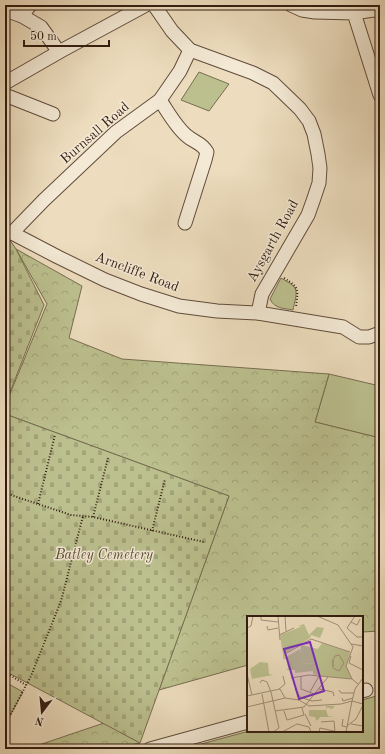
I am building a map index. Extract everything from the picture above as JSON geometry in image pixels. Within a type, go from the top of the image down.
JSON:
[{"type":"street","points":[[5,83],[146,5]]},
{"type":"street","name":"Aysgarth Road","points":[[154,5],[172,31],[190,50],[253,73],[273,82],[300,109],[309,121],[314,134],[320,168],[313,201],[308,215],[262,294],[258,313]]},
{"type":"street","points":[[291,5],[302,10],[315,12],[354,13],[373,10],[380,11]]},
{"type":"street","points":[[5,10],[26,10],[41,27],[59,52]]},
{"type":"street","points":[[354,13],[380,95]]},
{"type":"street","name":"Burnsall Road","points":[[8,232],[116,132],[160,100],[180,71],[190,50]]},
{"type":"street","points":[[5,94],[53,114]]},
{"type":"street","points":[[160,100],[176,124],[187,136],[204,146],[207,152],[206,160],[185,223]]},
{"type":"street","name":"Arncliffe Road","points":[[8,232],[98,276],[141,294],[179,306],[217,311],[258,313],[343,327],[359,337],[369,337],[380,333]]},
{"type":"street","points":[[150,749],[247,722]]},
{"type":"path","points":[[275,273],[294,284],[296,287],[298,292],[294,320]]},
{"type":"path","points":[[38,504],[55,436]]},
{"type":"path","points":[[93,517],[108,458]]},
{"type":"path","points":[[152,531],[165,479]]},
{"type":"path","points":[[5,493],[71,515],[93,517],[204,542]]},
{"type":"path","points":[[5,725],[31,676],[61,601],[83,516]]},
{"type":"path","points":[[5,672],[26,685]]},
{"type":"green space","points":[[199,72],[229,84],[209,111],[181,100]]},
{"type":"green space","points":[[5,233],[16,249],[44,305],[5,405]]},
{"type":"green space","points":[[16,249],[82,286],[69,338],[122,359],[329,374],[315,422],[380,438],[380,631],[363,632],[363,616],[247,616],[247,665],[159,690],[229,496],[5,414],[5,406],[47,304]]},
{"type":"green space","points":[[281,278],[292,285],[296,290],[293,310],[274,305],[270,299]]},
{"type":"green space","points":[[329,374],[380,386],[380,438],[315,422]]},
{"type":"green space","name":"Batley Cemetery","points":[[5,414],[229,496],[140,743],[5,671]]},
{"type":"green space","points":[[5,682],[23,692],[5,725]]},
{"type":"green space","points":[[380,695],[380,749],[183,749],[247,732],[363,732],[363,700]]},
{"type":"green space","points":[[104,723],[140,743],[114,749],[27,749]]}]
